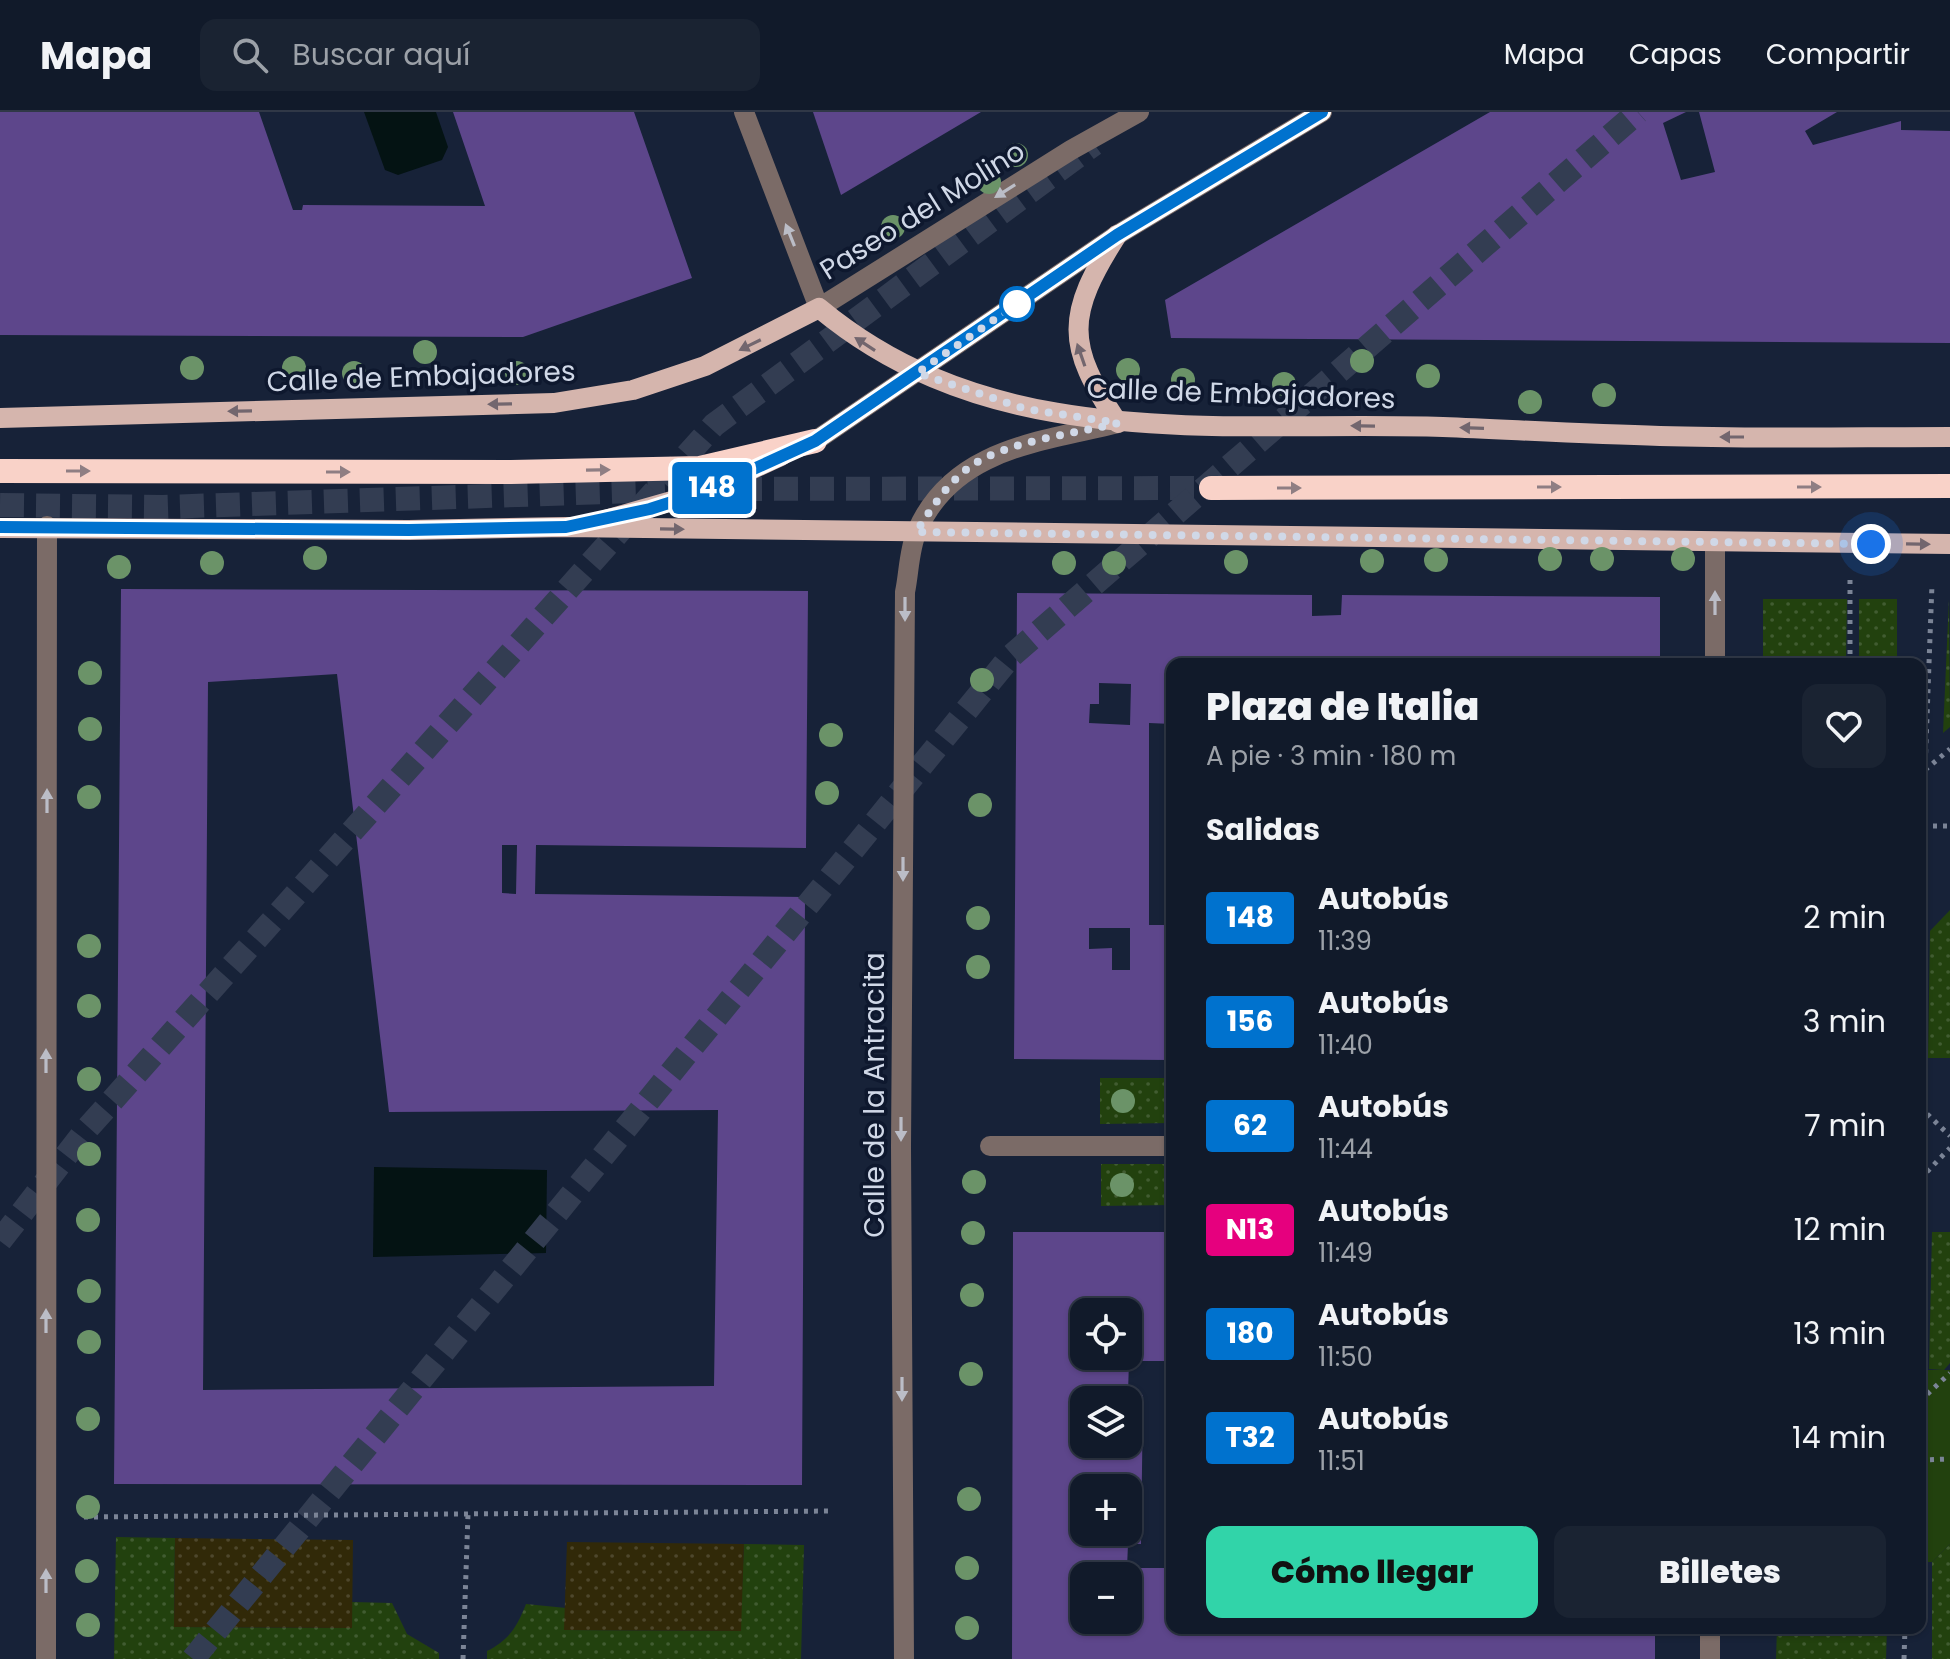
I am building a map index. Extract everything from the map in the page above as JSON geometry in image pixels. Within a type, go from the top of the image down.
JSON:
[{"type":"highway","points":[[0,471],[511,472],[700,468],[815,441]]},
{"type":"highway","points":[[1211,488],[1950,486]]},
{"type":"main road","points":[[1117,235],[1092,274],[1079,312],[1077,343],[1092,385],[1118,423]]},
{"type":"main road","name":"Calle de Embajadores","points":[[0,418],[554,403],[633,390],[705,366],[819,308],[853,336],[917,373],[1026,409],[1118,423],[1441,427],[1663,436],[1950,437]]},
{"type":"main road","points":[[566,527],[624,517],[703,492],[815,441]]},
{"type":"main road","points":[[0,528],[409,530],[566,527],[1950,544]]},
{"type":"street","points":[[744,112],[819,308]]},
{"type":"street","name":"Paseo del Molino","points":[[819,308],[1058,158],[1139,112]]},
{"type":"street","points":[[815,441],[1117,235],[1322,112]]},
{"type":"street","points":[[916,532],[944,492],[970,467],[995,453],[1118,423]]},
{"type":"street","points":[[46,1659],[47,526]]},
{"type":"street","name":"Calle de la Antracita","points":[[904,1659],[901,1147],[905,608],[916,532]]},
{"type":"street","points":[[1715,542],[1715,658]]},
{"type":"street","points":[[990,1146],[1166,1146]]},
{"type":"street","points":[[1710,1634],[1710,1659]]},
{"type":"path","points":[[1850,579],[1850,658]]},
{"type":"path","points":[[1926,743],[1932,579]]},
{"type":"path","points":[[1926,769],[1950,749]]},
{"type":"path","points":[[1926,826],[1950,826]]},
{"type":"path","points":[[1926,1113],[1950,1136]]},
{"type":"path","points":[[1926,1173],[1950,1148]]},
{"type":"path","points":[[1926,1396],[1949,1375]]},
{"type":"path","points":[[1926,1460],[1950,1459]]},
{"type":"path","points":[[84,1517],[831,1511]]},
{"type":"path","points":[[463,1659],[468,1514]]},
{"type":"path","points":[[1904,1659],[1905,1634]]},
{"type":"green space","points":[[1763,599],[1847,599],[1846,658],[1763,658]]},
{"type":"green space","points":[[1859,599],[1897,599],[1897,658],[1859,658]]},
{"type":"green space","points":[[1949,599],[1950,727],[1943,733]]},
{"type":"green space","points":[[1950,910],[1950,1058],[1928,1058],[1930,931]]},
{"type":"green space","points":[[1100,1078],[1166,1078],[1166,1123],[1100,1124]]},
{"type":"green space","points":[[1101,1164],[1166,1164],[1166,1205],[1101,1206]]},
{"type":"green space","points":[[1932,1232],[1950,1232],[1950,1363],[1944,1370],[1929,1369]]},
{"type":"green space","points":[[1926,1370],[1950,1370],[1950,1544],[1932,1562],[1926,1562]]},
{"type":"green space","points":[[116,1537],[175,1538],[174,1627],[352,1628],[352,1602],[392,1603],[407,1634],[439,1653],[439,1659],[114,1659]]},
{"type":"green space","points":[[744,1544],[804,1545],[801,1659],[487,1659],[487,1651],[511,1632],[526,1604],[566,1608],[565,1630],[740,1631]]},
{"type":"green space","points":[[1950,1544],[1950,1659],[1932,1659],[1932,1562]]},
{"type":"green space","points":[[1777,1634],[1887,1634],[1886,1659],[1776,1659]]},
{"type":"sand","points":[[175,1538],[353,1540],[352,1628],[174,1627]]},
{"type":"sand","points":[[567,1542],[744,1544],[741,1631],[564,1630]]},
{"type":"shaded area","points":[[364,112],[436,112],[448,147],[442,160],[398,175],[385,170]]},
{"type":"shaded area","points":[[374,1167],[547,1170],[546,1253],[373,1257]]},
{"type":"building","points":[[0,112],[259,112],[293,210],[302,210],[303,205],[485,206],[453,112],[634,112],[692,278],[523,337],[0,335]]},
{"type":"building","points":[[813,112],[981,112],[841,195]]},
{"type":"building","points":[[1490,112],[1686,112],[1663,123],[1681,180],[1715,172],[1699,112],[1837,112],[1805,131],[1813,145],[1901,121],[1901,130],[1950,131],[1950,343],[1171,338],[1165,300]]},
{"type":"building","points":[[121,589],[808,591],[806,848],[536,845],[535,894],[805,897],[802,1485],[114,1484]],"holes":[[[337,674],[389,1112],[718,1110],[714,1386],[203,1390],[208,682]],[[502,845],[517,845],[516,894],[502,893]]]},
{"type":"building","points":[[1017,593],[1312,595],[1312,616],[1341,615],[1342,595],[1660,597],[1660,658],[1166,658],[1166,724],[1149,723],[1149,925],[1166,925],[1166,1060],[1014,1059]],"holes":[[[1099,683],[1131,684],[1130,725],[1089,723],[1090,704],[1099,704]],[[1089,928],[1130,928],[1130,970],[1112,970],[1112,948],[1089,949]]]},
{"type":"building","points":[[1013,1232],[1166,1232],[1166,1361],[1142,1361],[1142,1298],[1070,1298],[1070,1370],[1129,1370],[1128,1386],[1070,1386],[1070,1458],[1142,1458],[1143,1395],[1142,1474],[1070,1474],[1070,1546],[1128,1546],[1127,1562],[1070,1562],[1070,1634],[1142,1634],[1142,1568],[1166,1568],[1166,1634],[1655,1634],[1655,1659],[1012,1659]]},
{"type":"tunnel","points":[[193,1659],[1010,657],[1638,112]]},
{"type":"tunnel","points":[[0,1241],[86,1130],[714,425],[1094,144]]},
{"type":"tunnel","points":[[702,489],[1209,488]]},
{"type":"tunnel","points":[[0,505],[163,507],[665,490]]},
{"type":"bus line","name":"148","points":[[0,527],[409,530],[566,527],[650,509],[703,492],[815,441],[859,414],[1117,235],[1322,112]]},
{"type":"route","points":[[1017,304],[917,373],[978,396],[1026,409],[1118,423],[995,453],[970,467],[944,492],[916,532],[1871,544]]}]
